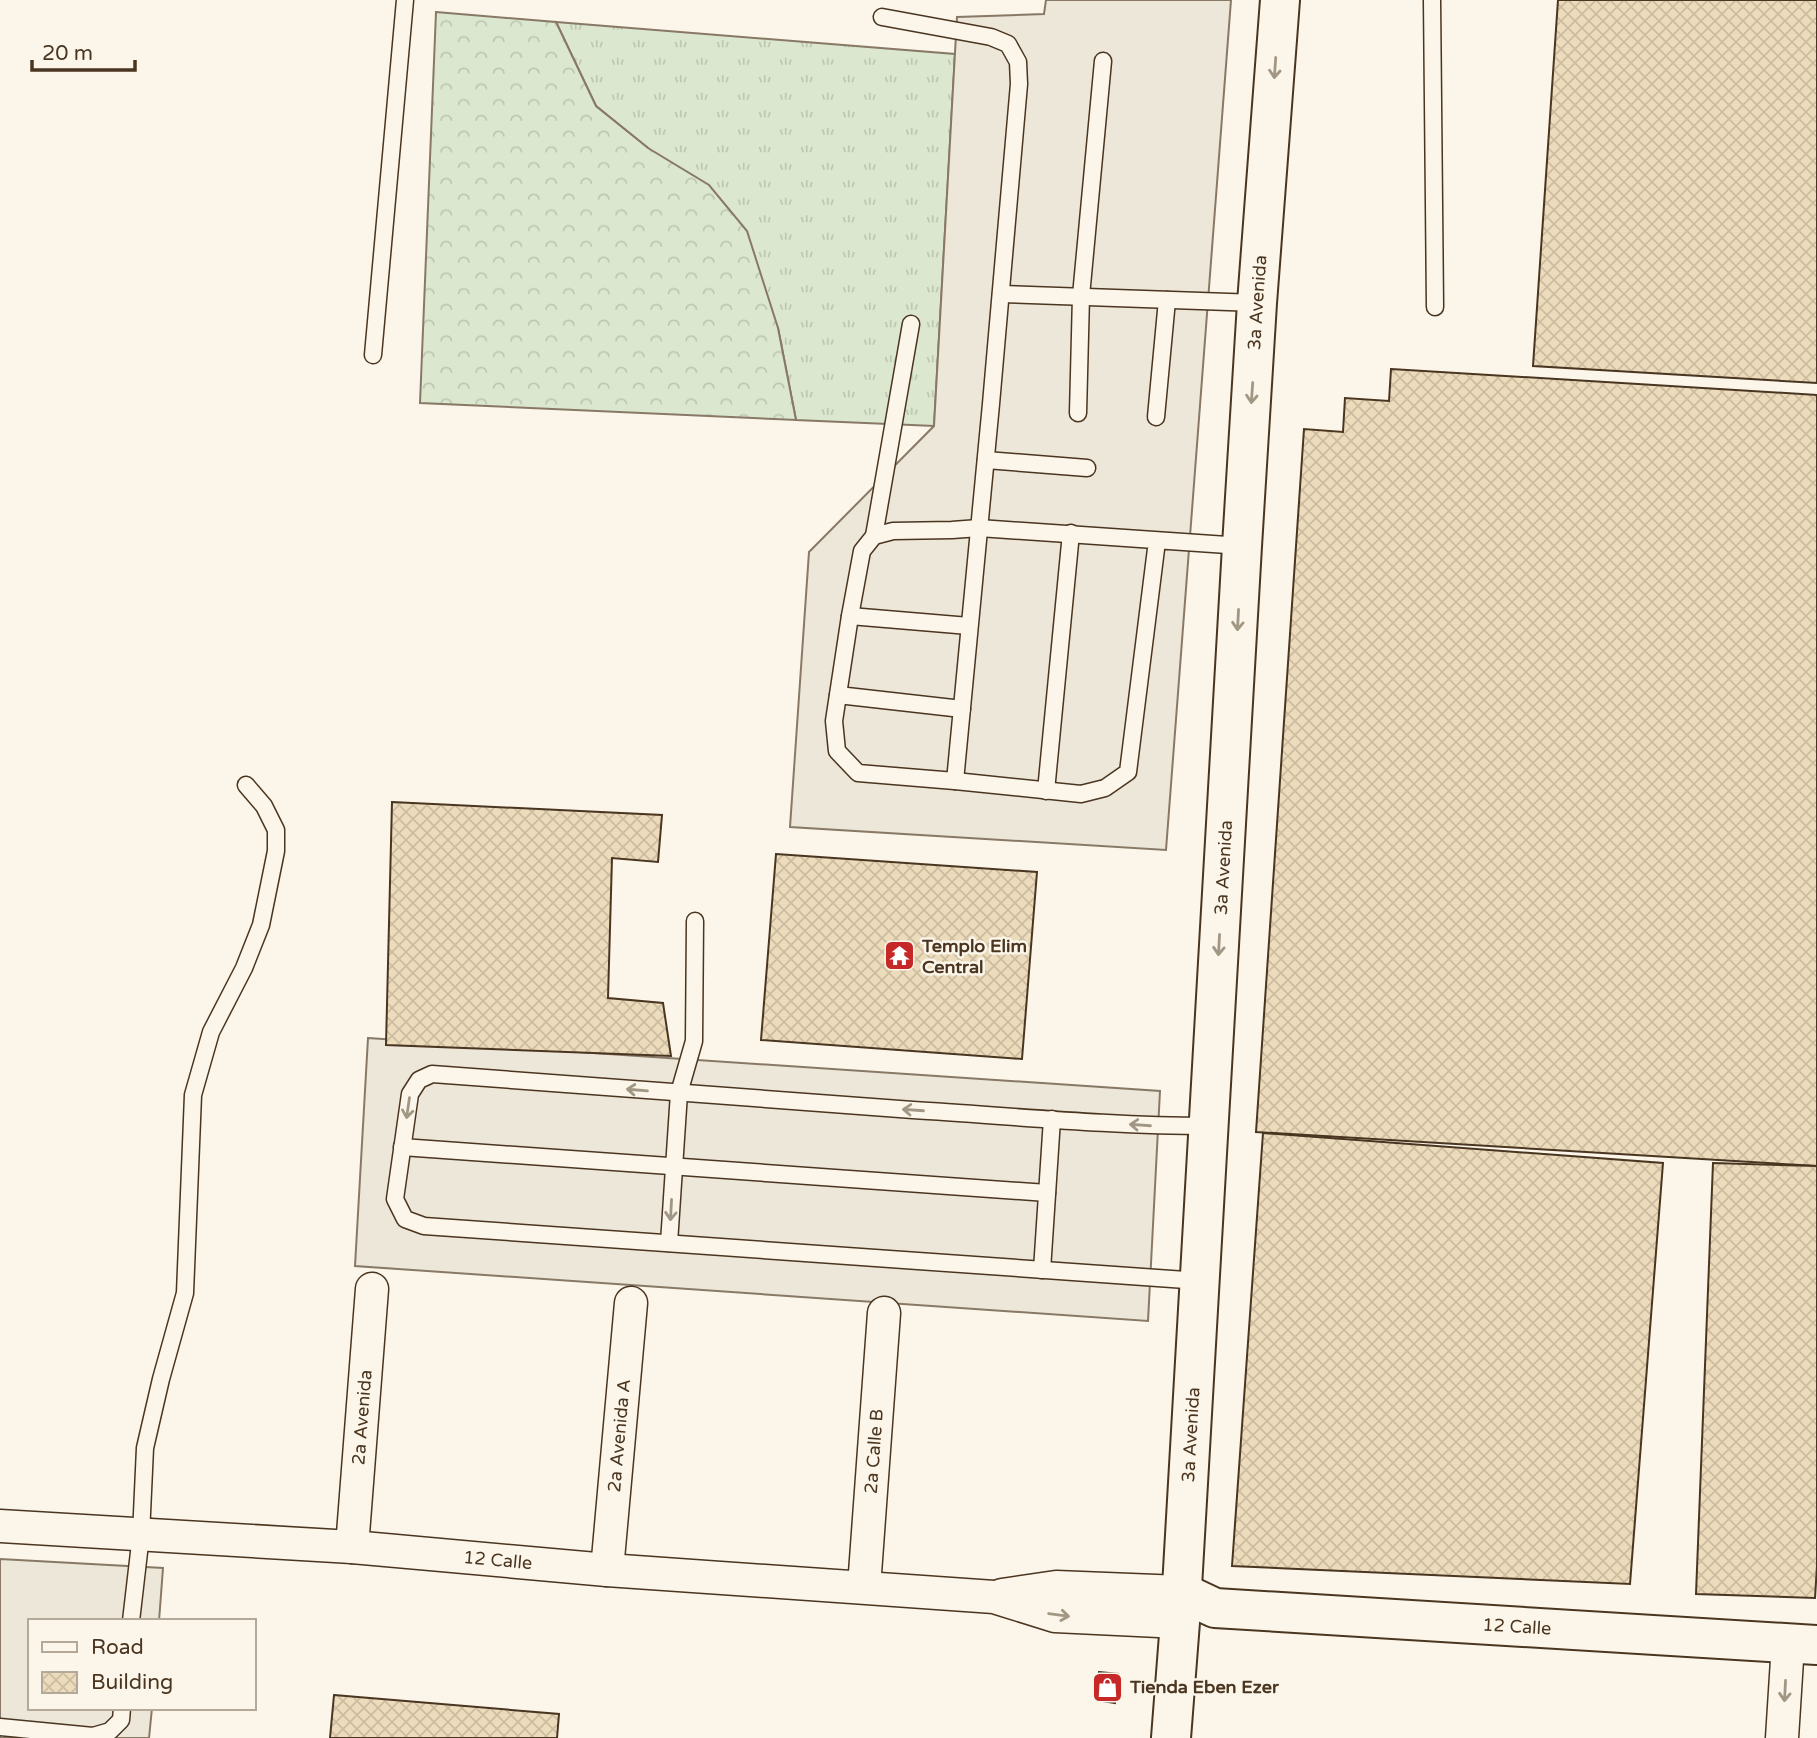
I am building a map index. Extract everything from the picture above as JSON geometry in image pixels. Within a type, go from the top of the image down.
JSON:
[{"type":"main road","name":"3a Avenida","points":[[1171,1738],[1181,1607],[1257,303],[1284,3]]},
{"type":"main road","name":"12 Calle","points":[[1181,1607],[1802,1645]]},
{"type":"street","name":"2a Avenida","points":[[352,1547],[372,1289]]},
{"type":"street","name":"2a Avenida A","points":[[607,1570],[631,1303]]},
{"type":"street","name":"2a Calle B","points":[[864,1587],[884,1314]]},
{"type":"street","name":"12 Calle","points":[[0,1526],[352,1547],[607,1570],[994,1597],[1056,1587],[1181,1607]]},
{"type":"street","points":[[1782,1738],[1802,1645]]},
{"type":"lane","points":[[373,355],[405,0]]},
{"type":"lane","points":[[1432,0],[1435,307]]},
{"type":"lane","points":[[882,17],[992,37],[1008,44],[1018,62],[1019,84],[1001,294],[955,781]]},
{"type":"lane","points":[[1078,413],[1081,296],[1102,61]]},
{"type":"lane","points":[[1001,294],[1257,303]]},
{"type":"lane","points":[[1156,417],[1167,300]]},
{"type":"lane","points":[[911,324],[874,536],[862,551],[834,721],[837,751],[858,773],[1081,794],[1105,788],[1128,772],[1157,541]]},
{"type":"lane","points":[[986,460],[1087,468]]},
{"type":"lane","points":[[874,536],[893,531],[979,528],[1242,546]]},
{"type":"lane","points":[[1046,791],[1071,533]]},
{"type":"lane","points":[[850,616],[970,626]]},
{"type":"lane","points":[[838,695],[962,709]]},
{"type":"lane","points":[[131,1619],[141,1535],[145,1448],[185,1293],[193,1095],[211,1032],[244,968],[261,925],[276,851],[276,830],[264,806],[246,785]]},
{"type":"lane","points":[[669,1243],[679,1093],[694,1041],[695,921]]},
{"type":"lane","points":[[1200,1281],[424,1226],[405,1219],[395,1199],[410,1094],[419,1080],[432,1074],[1154,1126],[1208,1126]]},
{"type":"lane","points":[[1042,1270],[1052,1119]]},
{"type":"lane","points":[[402,1147],[1048,1193]]},
{"type":"lane","points":[[0,1727],[93,1736],[110,1731],[121,1720],[122,1710]]},
{"type":"green space","points":[[436,12],[556,22],[596,106],[648,148],[709,185],[747,231],[778,328],[796,420],[420,403]]},
{"type":"green space","points":[[556,22],[955,54],[934,426],[796,420],[778,328],[648,148],[596,106]]},
{"type":"shaded area","points":[[1046,0],[1231,0],[1166,850],[790,827],[809,552],[934,426],[957,17],[1044,14]]},
{"type":"shaded area","points":[[368,1038],[1160,1091],[1148,1321],[355,1266]]},
{"type":"shaded area","points":[[0,1559],[163,1568],[159,1619],[28,1619],[28,1710],[152,1710],[149,1738],[0,1738]]},
{"type":"building","points":[[1558,0],[1817,0],[1817,383],[1533,366]]},
{"type":"building","points":[[1391,369],[1817,395],[1817,1166],[1256,1132],[1304,429],[1343,432],[1345,398],[1389,401]]},
{"type":"building","points":[[392,802],[662,815],[658,862],[612,858],[608,998],[663,1003],[671,1056],[386,1045]]},
{"type":"building","name":"Templo Elim Central","points":[[776,854],[1037,872],[1022,1059],[761,1040]]},
{"type":"building","points":[[1263,1133],[1663,1163],[1630,1584],[1232,1566]]},
{"type":"building","points":[[1713,1163],[1817,1166],[1815,1598],[1696,1594]]},
{"type":"building","name":"Tienda Eben Ezer","points":[[1099,1672],[1118,1674],[1115,1703],[1096,1700]]},
{"type":"building","points":[[334,1695],[559,1714],[557,1738],[330,1738]]},
{"type":"place","name":"Templo Elim Central","points":[[899,956]]},
{"type":"place","name":"Tienda Eben Ezer","points":[[1107,1687]]}]
